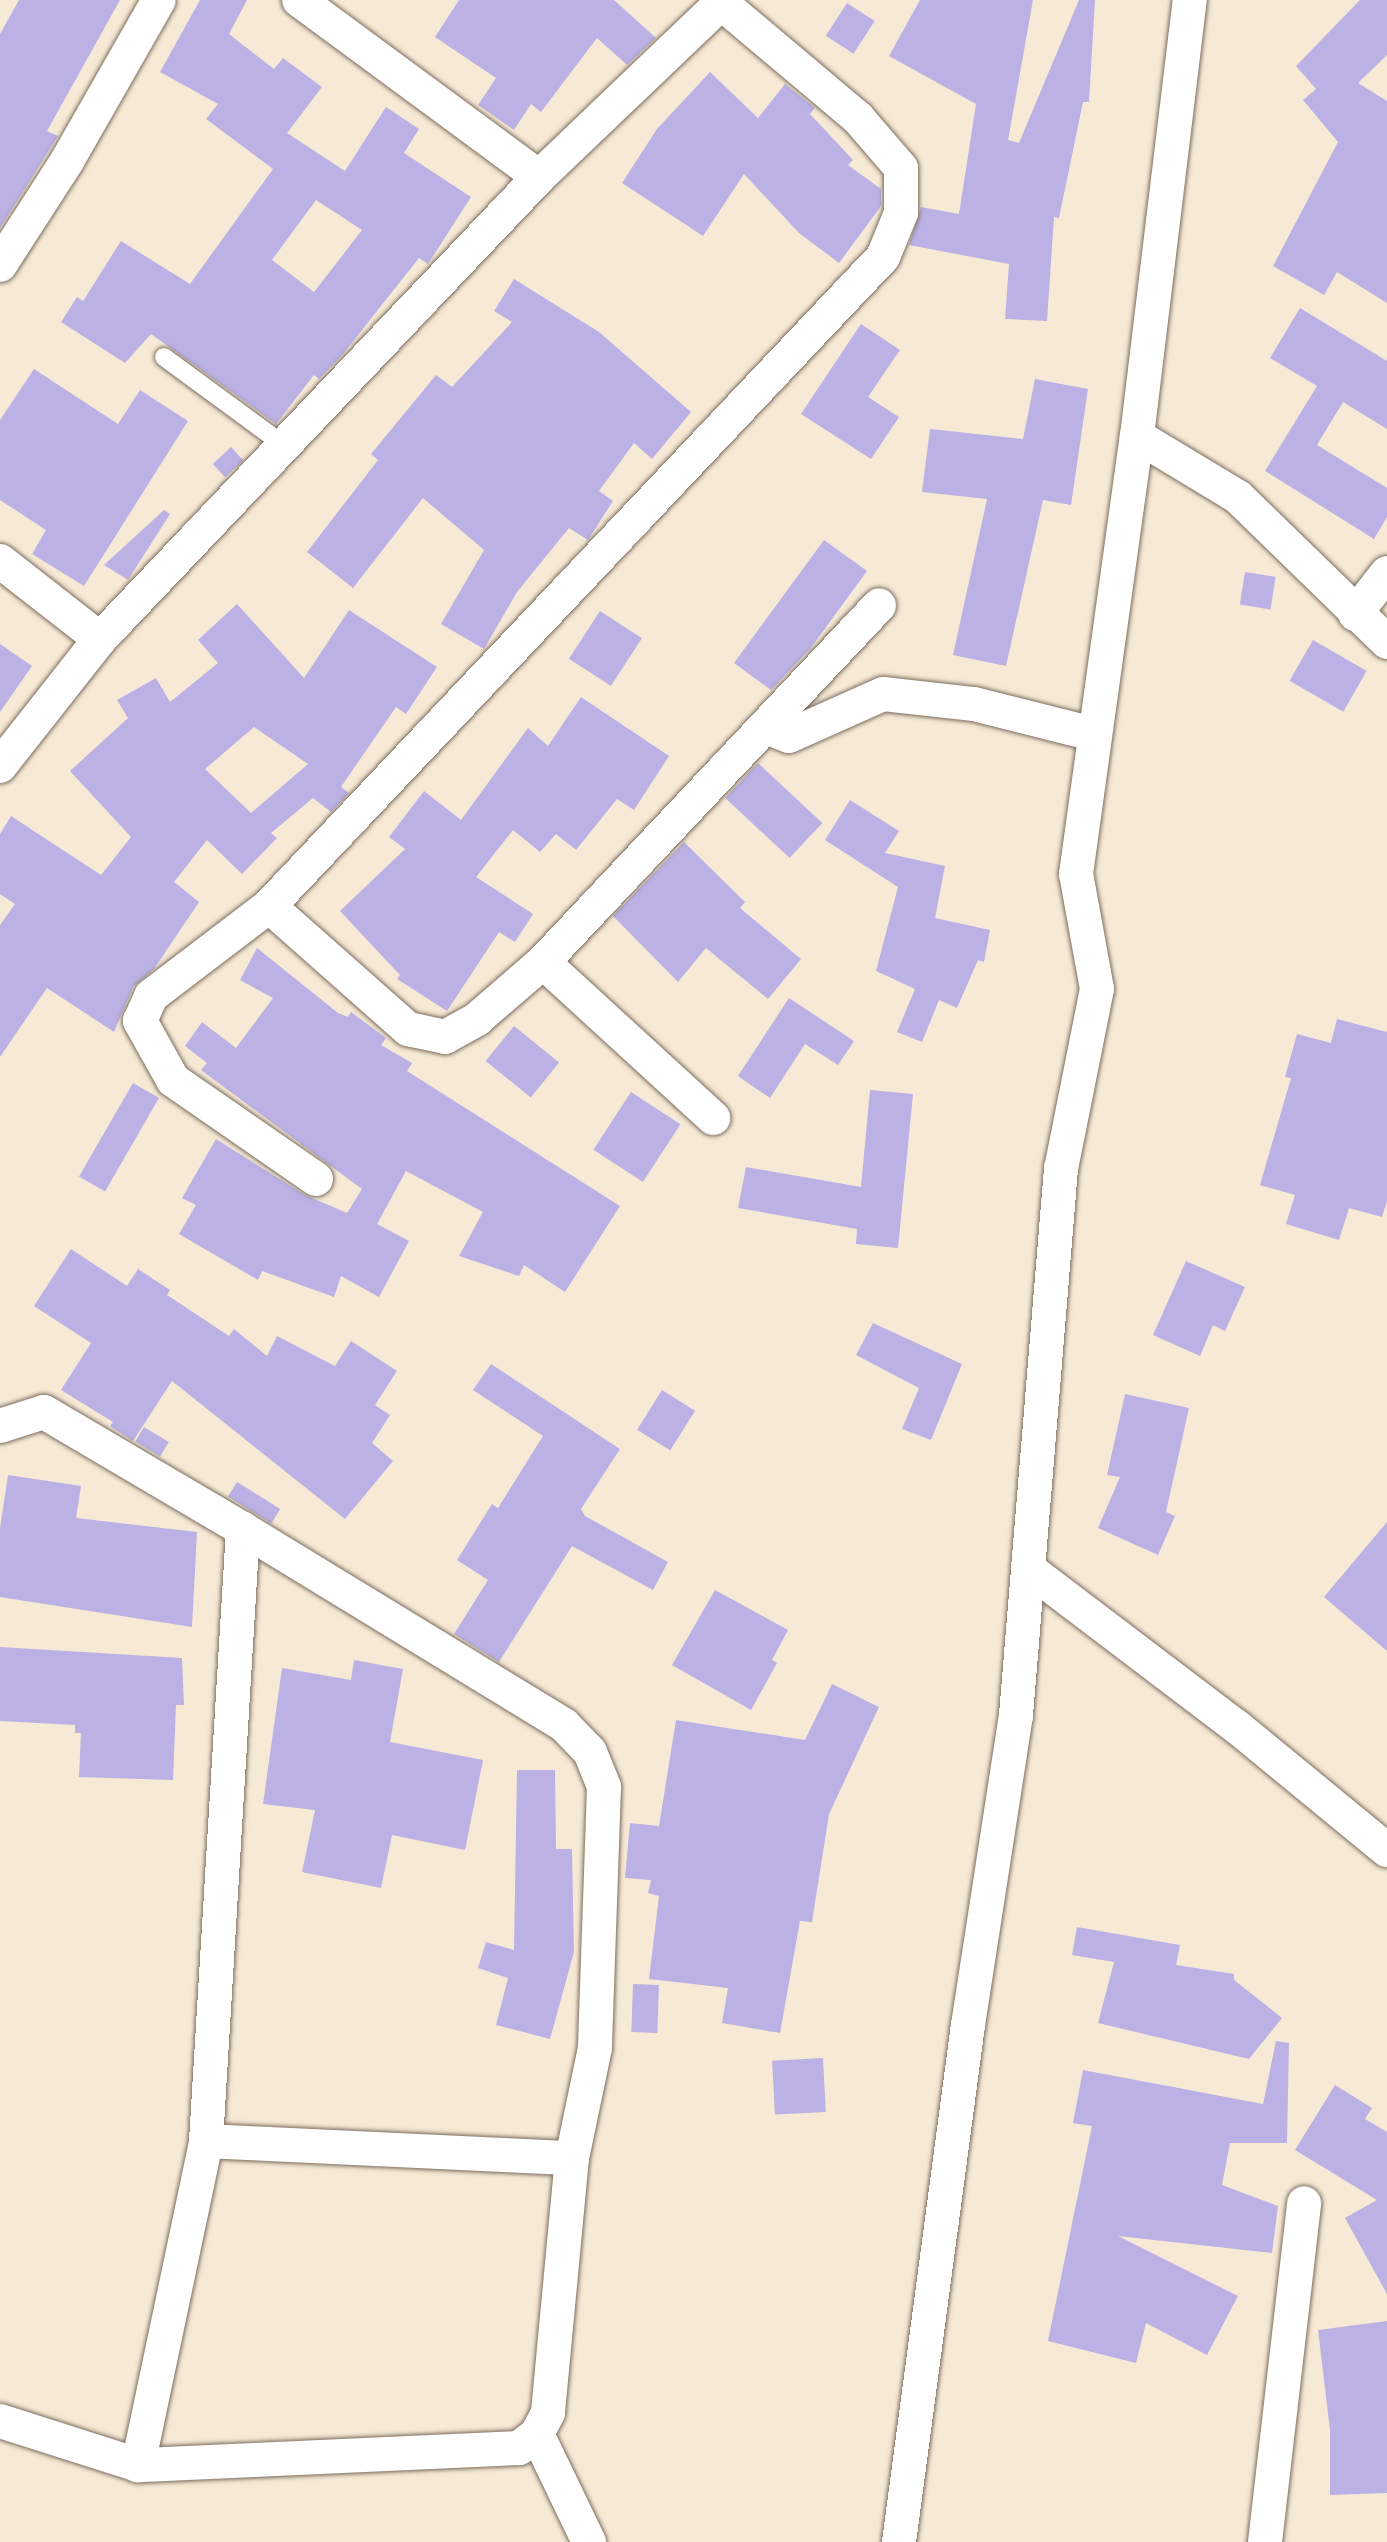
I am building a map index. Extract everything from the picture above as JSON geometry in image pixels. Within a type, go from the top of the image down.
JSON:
[{"type":"street","points":[[0,265],[67,161],[159,0]]},
{"type":"street","points":[[299,0],[539,177]]},
{"type":"street","points":[[899,2542],[970,2009],[1016,1715],[1061,1169],[1097,989],[1076,874],[1093,734],[1137,436],[1190,0]]},
{"type":"street","points":[[0,766],[100,639],[539,177],[720,2],[858,118],[901,168],[901,213],[883,257],[269,906],[151,996],[140,1021],[173,1080],[316,1179]]},
{"type":"street","points":[[1137,436],[1238,497],[1387,642]]},
{"type":"street","points":[[0,561],[100,639]]},
{"type":"street","points":[[1355,614],[1387,573]]},
{"type":"street","points":[[269,906],[408,1029],[445,1037],[477,1019],[543,962],[768,728],[879,605]]},
{"type":"street","points":[[768,728],[789,736],[883,694],[959,701],[1093,734]]},
{"type":"street","points":[[543,962],[713,1118]]},
{"type":"street","points":[[0,1426],[44,1412],[243,1529],[564,1725],[590,1752],[604,1787],[595,2048],[572,2158],[548,2413],[537,2434],[519,2448],[138,2465],[0,2421]]},
{"type":"street","points":[[138,2465],[206,2141],[243,1529]]},
{"type":"street","points":[[1030,1570],[1237,1727],[1387,1850]]},
{"type":"street","points":[[206,2141],[572,2158]]},
{"type":"street","points":[[1265,2542],[1304,2203]]},
{"type":"street","points":[[537,2434],[589,2542]]},
{"type":"lane","points":[[164,357],[284,445]]},
{"type":"building","points":[[19,0],[120,0],[47,131],[58,136],[0,228],[0,34]]},
{"type":"building","points":[[200,0],[247,0],[229,34],[274,69],[283,58],[322,87],[287,133],[345,171],[386,107],[419,129],[404,153],[471,197],[428,264],[419,258],[343,354],[319,379],[314,375],[276,424],[151,334],[125,363],[61,322],[77,297],[83,301],[121,241],[190,284],[273,169],[206,119],[218,104],[160,72]],"holes":[[[316,200],[362,230],[314,292],[272,260]]]},
{"type":"building","points":[[459,0],[614,0],[656,38],[627,65],[597,38],[541,112],[531,104],[514,130],[478,105],[496,78],[435,37]]},
{"type":"building","points":[[920,0],[1033,0],[1008,140],[1019,143],[1079,0],[1095,0],[1089,102],[1083,102],[1059,218],[1054,217],[1047,321],[1005,319],[1009,264],[909,245],[921,207],[959,214],[976,104],[889,56]]},
{"type":"building","points":[[1360,0],[1387,0],[1387,55],[1358,83],[1387,101],[1387,303],[1337,272],[1324,295],[1273,266],[1338,142],[1303,100],[1316,89],[1296,66]]},
{"type":"building","points":[[847,3],[875,21],[853,54],[826,36]]},
{"type":"building","points":[[710,72],[758,118],[785,84],[815,108],[810,114],[853,160],[848,165],[881,189],[881,206],[839,263],[799,233],[744,174],[703,236],[622,183],[657,129]]},
{"type":"building","points":[[514,279],[599,332],[691,412],[652,459],[634,443],[599,491],[613,501],[588,540],[569,528],[517,592],[484,649],[441,624],[484,550],[423,498],[353,588],[307,552],[378,460],[371,454],[436,375],[452,387],[512,322],[494,311]]},
{"type":"building","points":[[1300,308],[1387,361],[1387,429],[1343,402],[1317,445],[1387,488],[1387,517],[1374,539],[1265,471],[1317,386],[1270,358]]},
{"type":"building","points":[[861,324],[900,350],[868,397],[899,417],[871,459],[801,414]]},
{"type":"building","points":[[34,369],[118,424],[140,390],[188,421],[84,586],[32,554],[46,530],[0,500],[0,420]]},
{"type":"building","points":[[1035,379],[1088,389],[1071,505],[1043,500],[1006,666],[953,655],[987,499],[922,492],[930,429],[1023,439]]},
{"type":"building","points":[[231,447],[243,460],[225,477],[213,464]]},
{"type":"building","points":[[164,510],[170,514],[128,580],[104,565]]},
{"type":"building","points":[[824,540],[867,571],[810,649],[771,690],[734,663]]},
{"type":"building","points":[[1245,572],[1276,577],[1270,609],[1240,605]]},
{"type":"building","points":[[237,604],[304,678],[349,610],[437,667],[406,714],[396,707],[341,787],[349,793],[331,812],[313,798],[271,833],[277,838],[242,874],[207,840],[174,882],[199,902],[154,969],[133,987],[114,1032],[47,988],[0,1057],[0,925],[15,904],[0,894],[0,834],[11,816],[101,875],[131,837],[70,771],[128,718],[117,700],[156,678],[170,702],[218,663],[198,640]],"holes":[[[254,727],[308,764],[251,813],[205,769]]]},
{"type":"building","points":[[600,611],[642,638],[611,686],[569,659]]},
{"type":"building","points":[[1313,640],[1367,671],[1343,712],[1290,681]]},
{"type":"building","points":[[0,644],[32,666],[0,712]]},
{"type":"building","points":[[581,697],[669,756],[634,810],[617,799],[576,850],[556,834],[540,852],[513,830],[476,877],[533,914],[515,942],[499,932],[447,1011],[397,979],[400,975],[340,911],[405,849],[389,837],[424,791],[461,820],[528,728],[548,746]]},
{"type":"building","points":[[758,763],[822,823],[790,858],[725,798]]},
{"type":"building","points":[[850,800],[899,831],[885,853],[945,866],[935,918],[990,930],[984,962],[978,960],[957,1008],[939,1000],[922,1042],[897,1032],[915,989],[876,971],[898,887],[825,840]]},
{"type":"building","points":[[684,842],[745,902],[740,908],[801,959],[768,999],[706,948],[678,982],[613,916]]},
{"type":"building","points":[[257,948],[338,1013],[348,1017],[351,1012],[386,1038],[381,1045],[412,1063],[407,1071],[620,1206],[565,1292],[524,1265],[519,1276],[459,1256],[483,1212],[406,1171],[377,1224],[409,1241],[379,1297],[341,1276],[334,1297],[262,1271],[258,1280],[179,1234],[196,1205],[182,1198],[216,1139],[305,1195],[347,1213],[362,1189],[201,1070],[207,1063],[185,1046],[202,1022],[236,1048],[273,998],[240,980]]},
{"type":"building","points":[[789,998],[854,1041],[838,1065],[805,1044],[770,1098],[738,1076]]},
{"type":"building","points":[[1337,1019],[1387,1032],[1387,1201],[1382,1217],[1349,1208],[1339,1240],[1286,1224],[1295,1195],[1260,1185],[1291,1078],[1285,1077],[1297,1034],[1331,1043]]},
{"type":"building","points":[[514,1026],[559,1063],[531,1097],[486,1061]]},
{"type":"building","points":[[133,1083],[159,1098],[105,1192],[79,1177]]},
{"type":"building","points":[[870,1090],[913,1094],[898,1248],[856,1244],[857,1229],[738,1208],[746,1167],[861,1187]]},
{"type":"building","points":[[631,1092],[680,1124],[643,1182],[593,1150]]},
{"type":"building","points":[[71,1249],[127,1286],[138,1269],[170,1290],[167,1295],[229,1336],[234,1329],[267,1356],[277,1336],[335,1366],[351,1341],[397,1371],[375,1405],[390,1415],[372,1443],[393,1461],[345,1519],[172,1381],[133,1441],[110,1426],[113,1422],[61,1390],[91,1343],[34,1306]]},
{"type":"building","points":[[1186,1261],[1245,1287],[1225,1331],[1213,1325],[1200,1356],[1153,1335]]},
{"type":"building","points":[[873,1323],[962,1364],[931,1440],[902,1429],[919,1388],[856,1355]]},
{"type":"building","points":[[491,1364],[620,1449],[581,1509],[585,1516],[668,1562],[653,1590],[572,1546],[499,1662],[454,1634],[488,1580],[457,1560],[492,1504],[498,1508],[543,1436],[473,1390]]},
{"type":"building","points":[[662,1390],[695,1411],[670,1451],[637,1430]]},
{"type":"building","points":[[1125,1394],[1189,1408],[1166,1512],[1175,1516],[1158,1555],[1098,1528],[1120,1477],[1107,1475]]},
{"type":"building","points":[[144,1427],[169,1442],[160,1457],[135,1442]]},
{"type":"building","points":[[8,1475],[81,1486],[76,1518],[197,1532],[192,1627],[0,1597],[0,1528]]},
{"type":"building","points":[[237,1482],[280,1509],[271,1523],[228,1496]]},
{"type":"building","points":[[1387,1522],[1387,1651],[1324,1597]]},
{"type":"building","points":[[715,1590],[788,1630],[772,1660],[777,1663],[751,1710],[672,1665]]},
{"type":"building","points":[[0,1647],[182,1658],[184,1705],[176,1705],[173,1780],[79,1777],[81,1733],[75,1733],[75,1725],[0,1721]]},
{"type":"building","points":[[354,1660],[403,1669],[390,1742],[483,1760],[465,1850],[392,1835],[381,1888],[302,1872],[315,1810],[263,1804],[282,1668],[351,1680]]},
{"type":"building","points":[[832,1684],[879,1707],[829,1814],[812,1922],[800,1921],[780,2033],[722,2023],[728,1988],[649,1979],[659,1896],[648,1893],[651,1880],[625,1878],[630,1823],[659,1826],[676,1720],[805,1740]]},
{"type":"building","points":[[517,1770],[555,1770],[556,1849],[572,1849],[574,1952],[550,2039],[496,2025],[508,1978],[478,1968],[486,1942],[514,1950]]},
{"type":"building","points":[[1077,1927],[1180,1945],[1176,1965],[1234,1974],[1234,1980],[1282,2018],[1249,2059],[1098,2023],[1114,1962],[1072,1955]]},
{"type":"building","points":[[633,1984],[659,1985],[657,2033],[631,2032]]},
{"type":"building","points":[[1276,2041],[1289,2043],[1287,2143],[1230,2143],[1222,2185],[1278,2206],[1272,2253],[1118,2236],[1238,2296],[1207,2355],[1146,2323],[1136,2363],[1048,2341],[1092,2126],[1073,2123],[1083,2070],[1263,2104]]},
{"type":"building","points":[[823,2058],[826,2112],[775,2115],[772,2061]]},
{"type":"building","points":[[1335,2085],[1372,2108],[1365,2119],[1387,2132],[1387,2294],[1345,2218],[1377,2200],[1295,2150]]},
{"type":"building","points":[[1387,2321],[1387,2493],[1330,2495],[1330,2430],[1318,2330]]}]
